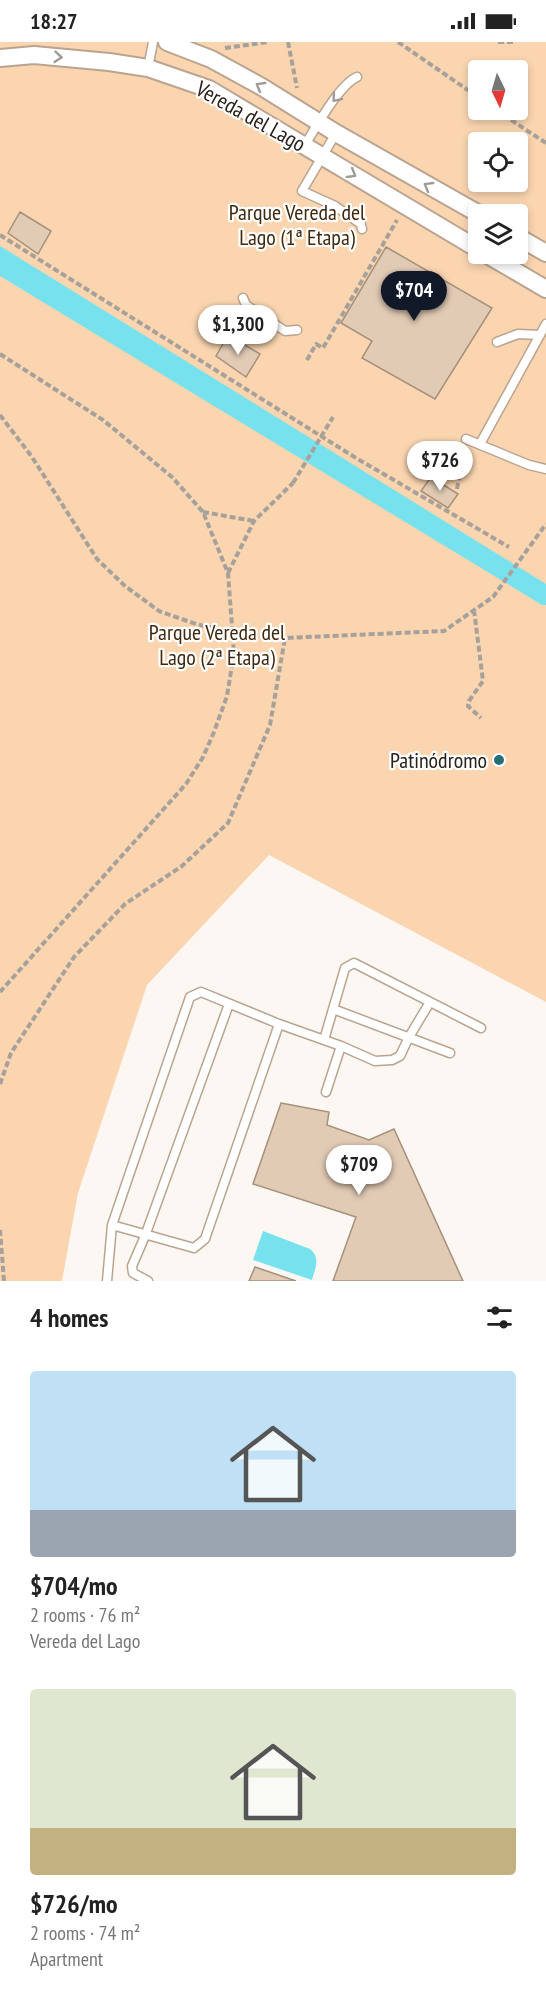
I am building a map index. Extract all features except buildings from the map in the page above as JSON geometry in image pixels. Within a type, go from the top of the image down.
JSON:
[{"type":"street","name":"Vereda del Lago","points":[[167,42],[211,60],[262,87],[336,133],[468,208]]},
{"type":"street","name":"Vereda del Lago","points":[[0,58],[34,55],[109,62],[148,68],[209,88],[468,243]]},
{"type":"street","points":[[528,243],[546,253]]},
{"type":"street","points":[[503,264],[546,289]]},
{"type":"lane","points":[[148,68],[153,42]]},
{"type":"lane","points":[[305,145],[344,88],[357,76]]},
{"type":"lane","points":[[336,133],[302,191],[335,206],[361,224],[362,229]]},
{"type":"lane","points":[[243,298],[246,305],[285,331],[297,330]]},
{"type":"lane","points":[[480,444],[546,324]]},
{"type":"lane","points":[[497,342],[518,334],[540,335]]},
{"type":"lane","points":[[466,439],[529,465],[546,469]]},
{"type":"lane","points":[[324,1040],[345,968],[354,963],[481,1028]]},
{"type":"lane","points":[[107,1281],[112,1225],[190,997],[201,992],[375,1061],[392,1060],[400,1056],[430,1002]]},
{"type":"lane","points":[[148,1281],[133,1273],[132,1266],[146,1236],[229,1004]]},
{"type":"lane","points":[[333,1009],[450,1053]]},
{"type":"lane","points":[[112,1225],[194,1248],[205,1239],[279,1024]]},
{"type":"lane","points":[[326,1092],[341,1046]]},
{"type":"path","points":[[225,48],[269,42]]},
{"type":"path","points":[[288,42],[297,88]]},
{"type":"path","points":[[398,42],[468,90]]},
{"type":"path","points":[[498,42],[513,42]]},
{"type":"path","points":[[511,120],[546,143]]},
{"type":"path","points":[[307,360],[316,344],[323,348],[398,219]]},
{"type":"path","points":[[0,235],[356,458],[509,547]]},
{"type":"path","points":[[0,354],[103,420],[172,477],[203,512],[228,573],[234,653],[227,696],[203,757],[186,784],[0,992]]},
{"type":"path","points":[[0,415],[32,457],[97,559],[125,586],[159,612],[232,632],[285,638],[444,631],[493,597],[546,524]]},
{"type":"path","points":[[228,573],[254,521],[293,483],[333,417]]},
{"type":"path","points":[[457,489],[466,439]]},
{"type":"path","points":[[203,512],[254,521]]},
{"type":"path","points":[[474,610],[483,681],[468,706],[482,718]]},
{"type":"path","points":[[0,1084],[11,1053],[74,957],[125,904],[182,866],[228,823],[270,725],[285,638]]},
{"type":"path","points":[[0,1230],[4,1281]]},
{"type":"green space","name":"Parque Vereda del Lago (2ª Etapa)","points":[[0,42],[546,42],[546,1002],[269,855],[147,985],[78,1193],[62,1281],[0,1281]]},
{"type":"water","points":[[0,246],[546,584],[546,605],[542,605],[0,276]]},
{"type":"water","points":[[263,1231],[313,1252],[316,1267],[312,1280],[253,1260]]},
{"type":"place","name":"Patinódromo","points":[[499,760]]},
{"type":"park label","name":"Parque Vereda del Lago (1ª Etapa)","points":[[297,224]]}]
